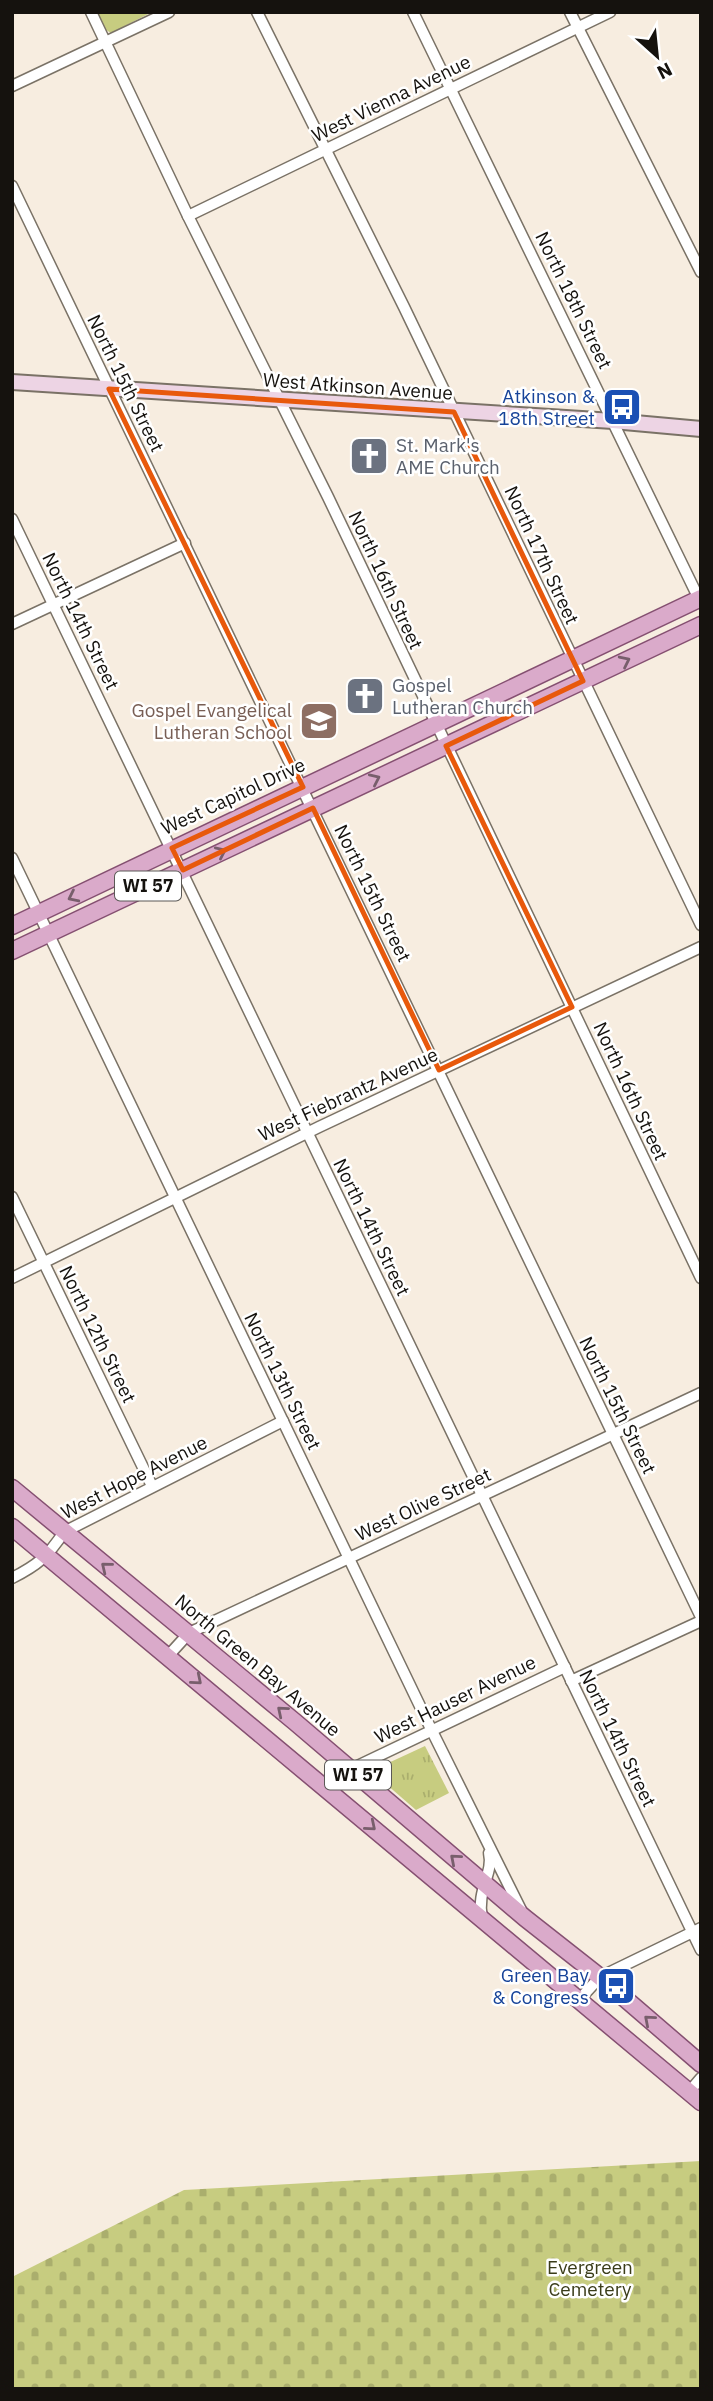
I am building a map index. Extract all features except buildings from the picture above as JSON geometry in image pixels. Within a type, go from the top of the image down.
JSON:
[{"type":"main road","name":"West Capitol Drive","points":[[12,926],[700,600]]},
{"type":"main road","name":"WI 57","points":[[12,951],[701,625]]},
{"type":"main road","name":"North Green Bay Avenue","points":[[12,1489],[189,1633],[701,2064]]},
{"type":"main road","name":"WI 57","points":[[12,1527],[695,2097]]},
{"type":"street","name":"North 16th Street","points":[[91,12],[701,1278]]},
{"type":"street","points":[[12,86],[169,12]]},
{"type":"street","name":"North 17th Street","points":[[257,12],[454,412],[701,925]]},
{"type":"street","name":"North 18th Street","points":[[413,12],[700,600]]},
{"type":"street","points":[[570,12],[701,272]]},
{"type":"street","name":"West Vienna Avenue","points":[[188,216],[610,12]]},
{"type":"street","name":"North 15th Street","points":[[12,186],[186,543],[701,1619]]},
{"type":"street","name":"West Atkinson Avenue","points":[[12,382],[701,429]]},
{"type":"street","name":"North 14th Street","points":[[12,519],[571,1681],[696,1930],[701,1950]]},
{"type":"street","points":[[12,624],[186,543]]},
{"type":"street","name":"North 13th Street","points":[[12,858],[431,1729],[525,1918]]},
{"type":"street","name":"West Fiebrantz Avenue","points":[[12,1278],[175,1196],[701,947]]},
{"type":"street","name":"North 12th Street","points":[[12,1198],[152,1486]]},
{"type":"street","name":"West Olive Street","points":[[168,1657],[189,1633],[701,1393]]},
{"type":"street","name":"West Hope Avenue","points":[[12,1578],[34,1567],[47,1556],[64,1532],[283,1422]]},
{"type":"street","points":[[571,1681],[701,1619]]},
{"type":"street","name":"West Hauser Avenue","points":[[332,1793],[351,1769],[565,1667]]},
{"type":"street","points":[[482,1918],[479,1902],[491,1861],[486,1842]]},
{"type":"street","points":[[578,2000],[600,1977],[696,1930]]},
{"type":"street","points":[[695,2097],[701,2078]]},
{"type":"highlighted area","points":[[109,389],[454,412],[583,681],[446,746],[572,1007],[439,1070],[313,808],[183,870],[172,848],[303,787]]},
{"type":"green space","points":[[95,12],[152,12],[111,33],[103,28]]},
{"type":"green space","points":[[425,1746],[449,1793],[416,1810],[371,1771]]},
{"type":"green space","name":"Evergreen Cemetery","points":[[701,2161],[701,2389],[12,2389],[12,2277],[184,2190]]},
{"type":"place","name":"Atkinson & 18th Street","points":[[622,407]]},
{"type":"place","name":"St. Mark's AME Church","points":[[369,456]]},
{"type":"place","name":"Gospel Lutheran Church","points":[[365,696]]},
{"type":"place","name":"Gospel Evangelical Lutheran School","points":[[319,721]]},
{"type":"place","name":"Green Bay & Congress","points":[[616,1986]]}]
